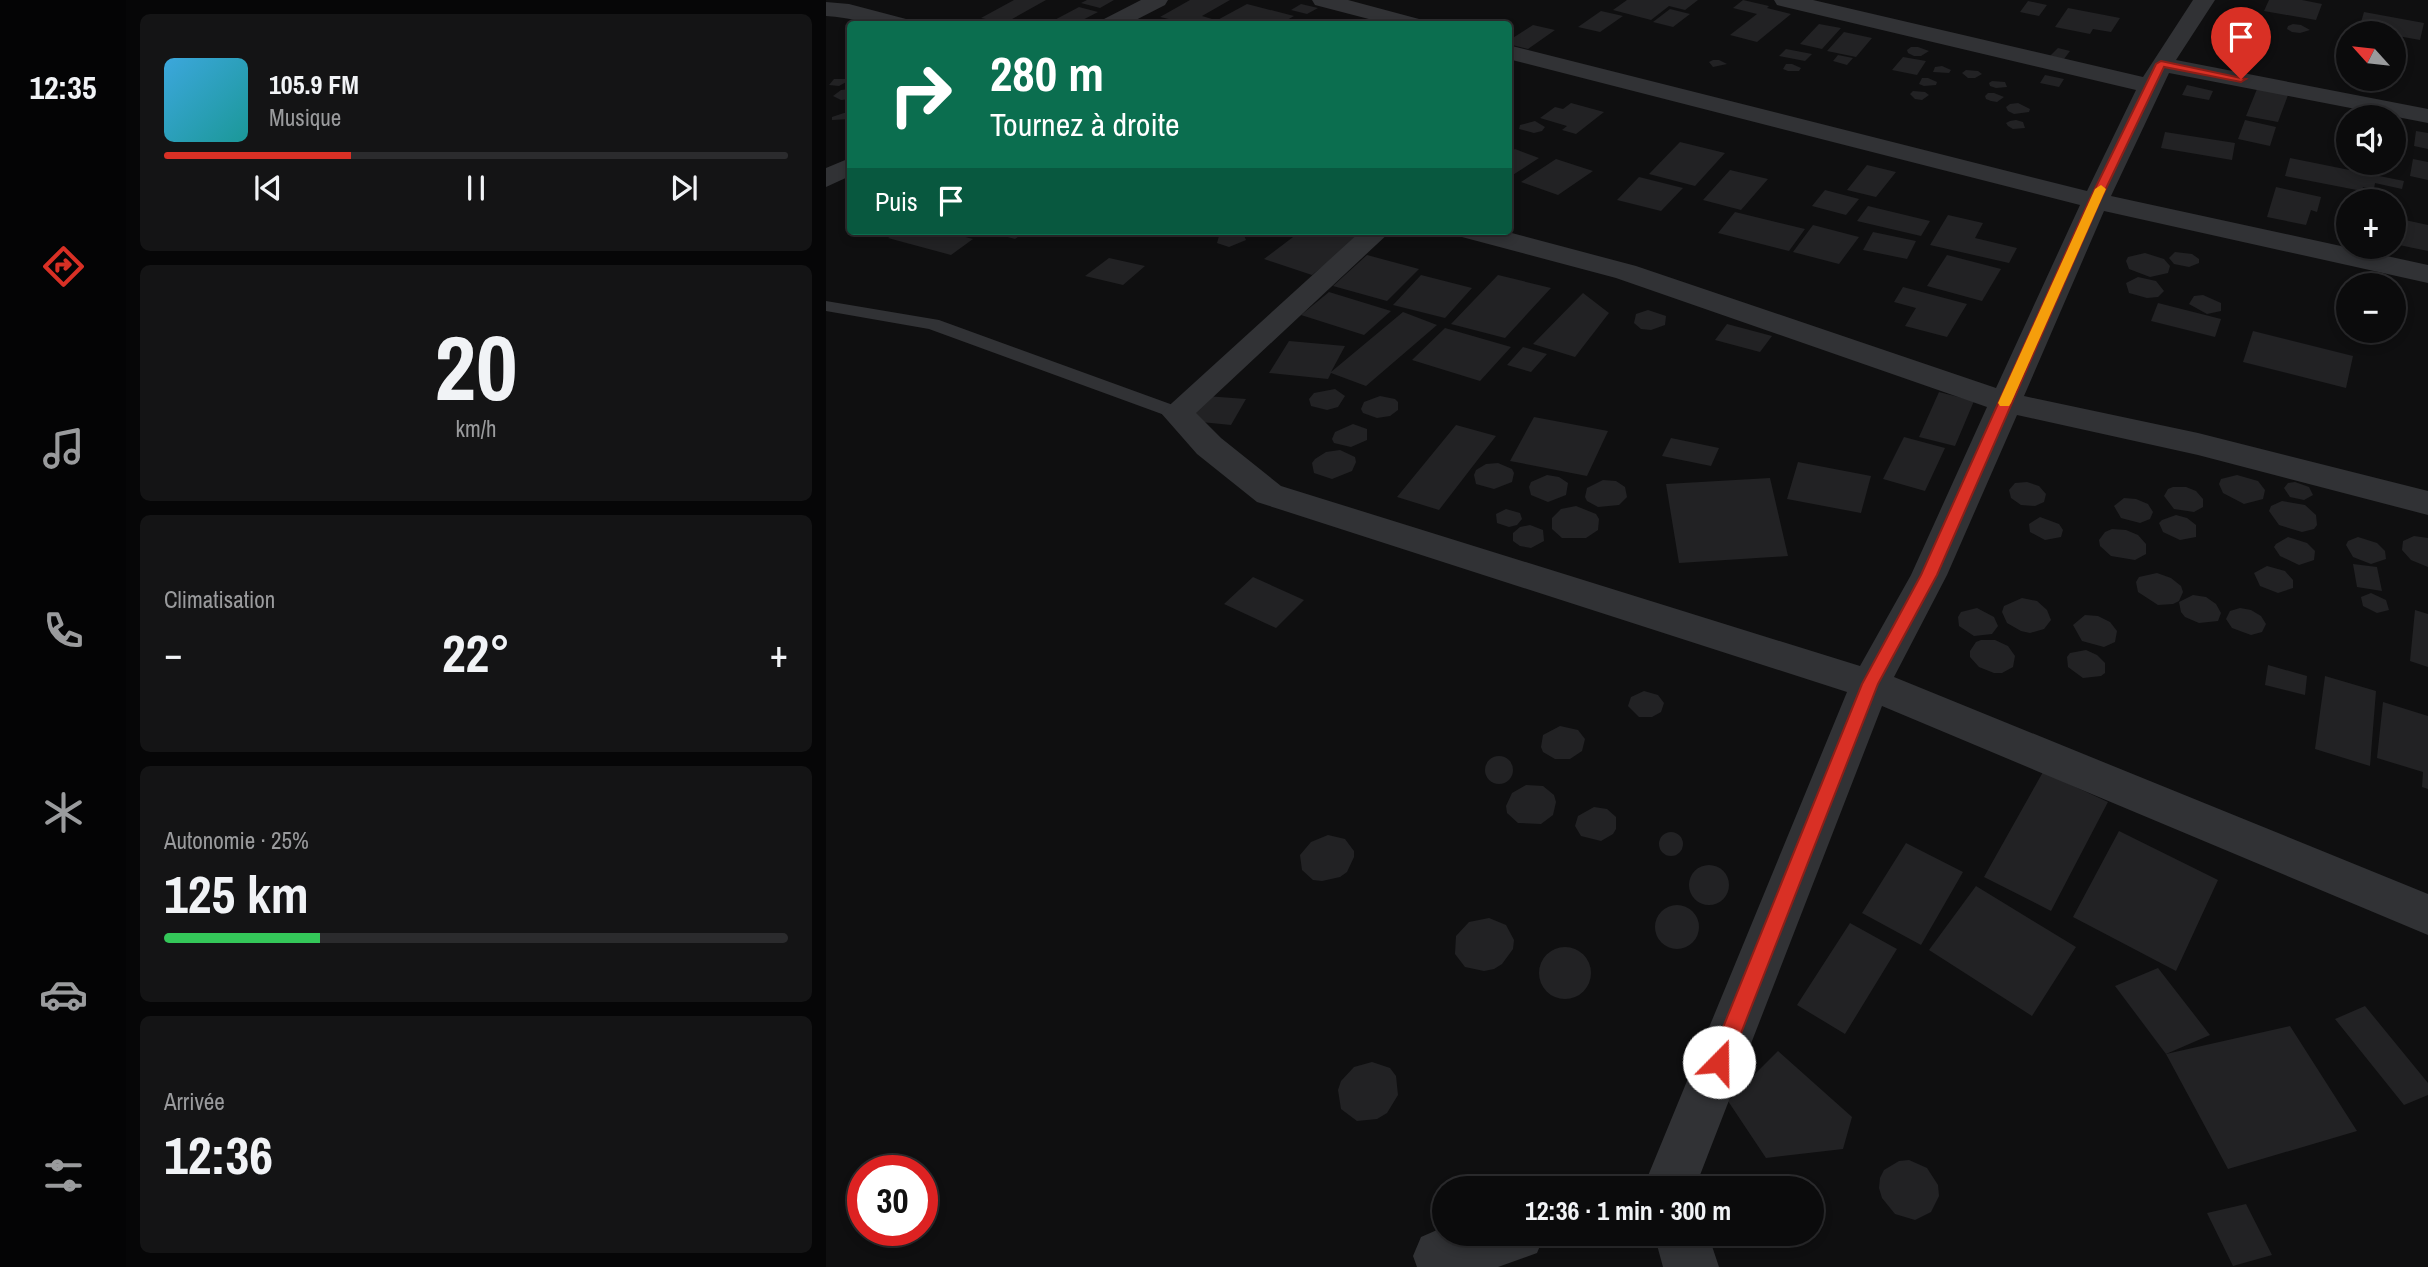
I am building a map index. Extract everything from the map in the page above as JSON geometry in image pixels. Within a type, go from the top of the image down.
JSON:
[{"type":"street","points":[[1118,21],[1157,0]]},
{"type":"street","points":[[1323,0],[1400,21]]},
{"type":"street","points":[[1785,0],[2155,75],[2428,116]]},
{"type":"street","points":[[1674,1176],[1870,684],[1929,575],[2095,201],[2155,75],[2204,0]]},
{"type":"street","points":[[826,9],[859,6],[892,21]]},
{"type":"street","points":[[1512,53],[2095,201],[2428,274]]},
{"type":"street","points":[[826,179],[847,168]]},
{"type":"street","points":[[1373,235],[1177,413],[1209,446],[1269,494],[1870,684],[2428,915]]},
{"type":"street","points":[[1487,235],[1626,272],[2005,402],[2198,444],[2428,503]]},
{"type":"street","points":[[1440,1256],[1475,1246]]},
{"type":"street","points":[[1685,1246],[1691,1267]]},
{"type":"lane","points":[[826,306],[933,324],[1177,413]]},
{"type":"building","points":[[1014,0],[1046,0],[1009,21],[981,18]]},
{"type":"building","points":[[1087,0],[1114,0],[1100,8],[1081,3]]},
{"type":"building","points":[[1190,0],[1230,0],[1202,16],[1212,19],[1208,21],[1177,21],[1160,17]]},
{"type":"building","points":[[1627,0],[1698,0],[1685,10],[1669,6],[1651,20],[1613,10]]},
{"type":"building","points":[[1743,0],[1791,14],[1757,42],[1730,35],[1757,14],[1733,8]]},
{"type":"building","points":[[2269,0],[2302,0],[2322,4],[2316,20],[2264,11]]},
{"type":"building","points":[[2028,1],[2047,5],[2039,16],[2020,12]]},
{"type":"building","points":[[1247,4],[1294,16],[1285,21],[1216,21]]},
{"type":"building","points":[[1301,4],[1318,8],[1307,14],[1291,10]]},
{"type":"building","points":[[1079,7],[1098,12],[1081,21],[1053,21]]},
{"type":"building","points":[[2068,8],[2120,18],[2111,32],[2093,29],[2090,34],[2055,27]]},
{"type":"building","points":[[1670,9],[1690,14],[1673,27],[1653,22]]},
{"type":"building","points":[[1601,11],[1623,16],[1600,32],[1578,27]]},
{"type":"building","points":[[2364,12],[2424,23],[2420,40],[2406,37],[2406,21],[2361,21]]},
{"type":"building","points":[[1819,24],[1841,28],[1822,49],[1800,44]]},
{"type":"building","points":[[2293,24],[2310,30],[2292,32],[2287,29]]},
{"type":"building","points":[[1533,25],[1555,30],[1528,49],[1512,45],[1512,38]]},
{"type":"building","points":[[1844,32],[1872,38],[1856,57],[1827,51]]},
{"type":"building","points":[[1911,47],[1929,51],[1921,56],[1914,56],[1907,50]]},
{"type":"building","points":[[2058,48],[2070,51],[2064,59],[2050,56]]},
{"type":"building","points":[[1786,49],[1812,54],[1805,61],[1779,56]]},
{"type":"building","points":[[1838,55],[1853,58],[1847,65],[1833,61]]},
{"type":"building","points":[[1903,57],[1926,61],[1917,75],[1892,70]]},
{"type":"building","points":[[1713,60],[1727,64],[1713,67],[1709,62]]},
{"type":"building","points":[[1786,64],[1801,68],[1799,71],[1788,71],[1783,69]]},
{"type":"building","points":[[1942,66],[1951,70],[1949,73],[1933,72],[1935,67]]},
{"type":"building","points":[[1966,70],[1982,74],[1968,78],[1962,73]]},
{"type":"building","points":[[2045,75],[2064,79],[2059,87],[2040,83]]},
{"type":"building","points":[[1922,78],[1937,82],[1936,85],[1919,84]]},
{"type":"building","points":[[834,79],[847,80],[839,86],[829,85]]},
{"type":"building","points":[[1992,81],[2005,82],[2007,87],[1990,86]]},
{"type":"building","points":[[2187,85],[2213,91],[2209,100],[2182,95]]},
{"type":"building","points":[[847,89],[847,99],[833,96]]},
{"type":"building","points":[[2257,89],[2288,95],[2278,122],[2246,116]]},
{"type":"building","points":[[1913,91],[1929,95],[1922,100],[1915,99],[1910,94]]},
{"type":"building","points":[[1988,93],[2004,97],[1997,102],[1991,101],[1986,99]]},
{"type":"building","points":[[1571,103],[1604,112],[1576,134],[1562,130],[1567,126],[1540,118],[1555,107],[1563,109]]},
{"type":"building","points":[[2018,103],[2030,109],[2029,112],[2014,114],[2008,111],[2006,107]]},
{"type":"building","points":[[847,113],[847,119],[832,120],[832,117]]},
{"type":"building","points":[[2016,120],[2023,122],[2025,128],[2013,129],[2006,123]]},
{"type":"building","points":[[2245,120],[2276,127],[2270,146],[2238,139]]},
{"type":"building","points":[[1535,121],[1545,127],[1542,131],[1534,133],[1519,129],[1520,125]]},
{"type":"building","points":[[2416,131],[2428,133],[2428,149],[2414,146]]},
{"type":"building","points":[[2165,132],[2235,143],[2232,160],[2161,148]]},
{"type":"building","points":[[1680,142],[1725,153],[1695,186],[1649,174]]},
{"type":"building","points":[[1515,149],[1539,158],[1512,175],[1512,151]]},
{"type":"building","points":[[2290,158],[2336,167],[2336,175],[2374,175],[2404,181],[2402,189],[2375,183],[2374,189],[2352,189],[2285,176]]},
{"type":"building","points":[[1556,159],[1593,171],[1558,195],[1521,182]]},
{"type":"building","points":[[2413,159],[2428,162],[2428,180],[2410,176]]},
{"type":"building","points":[[1867,165],[1896,172],[1876,197],[1847,190]]},
{"type":"building","points":[[1730,170],[1768,179],[1741,210],[1703,200]]},
{"type":"building","points":[[1639,177],[1683,188],[1661,211],[1617,200]]},
{"type":"building","points":[[2276,187],[2321,197],[2317,212],[2311,210],[2306,225],[2267,217]]},
{"type":"building","points":[[1825,190],[1859,199],[1846,215],[1812,206]]},
{"type":"building","points":[[1868,206],[1930,221],[1921,236],[1857,221]]},
{"type":"building","points":[[1735,212],[1805,229],[1789,251],[1718,233]]},
{"type":"building","points":[[1948,215],[1983,223],[1975,238],[2017,248],[2009,263],[1930,245]]},
{"type":"building","points":[[2406,220],[2428,225],[2428,251],[2406,246]]},
{"type":"building","points":[[1813,225],[1859,237],[1839,264],[1793,252]]},
{"type":"building","points":[[1873,232],[1916,241],[1907,259],[1863,250]]},
{"type":"building","points":[[893,235],[958,235],[973,239],[951,255],[888,238]]},
{"type":"building","points":[[1000,235],[1021,235],[1015,239]]},
{"type":"building","points":[[1244,235],[1246,240],[1229,247],[1217,243],[1219,236]]},
{"type":"building","points":[[1296,235],[1362,235],[1312,275],[1264,259]]},
{"type":"building","points":[[2175,252],[2192,254],[2199,259],[2199,263],[2189,267],[2174,264],[2169,258]]},
{"type":"building","points":[[2145,253],[2164,259],[2170,266],[2168,273],[2150,277],[2129,269],[2126,261],[2128,257]]},
{"type":"building","points":[[1367,255],[1419,269],[1387,301],[1333,286]]},
{"type":"building","points":[[1947,255],[2001,269],[1982,301],[1927,286]]},
{"type":"building","points":[[1109,258],[1145,266],[1123,285],[1085,276]]},
{"type":"building","points":[[1421,275],[1472,288],[1445,318],[1393,305]]},
{"type":"building","points":[[1498,275],[1551,288],[1505,338],[1451,324]]},
{"type":"building","points":[[2138,277],[2156,281],[2164,291],[2158,297],[2147,298],[2129,293],[2126,283]]},
{"type":"building","points":[[1903,287],[1967,304],[1947,337],[1905,326],[1916,308],[1894,302]]},
{"type":"building","points":[[1329,292],[1391,311],[1364,335],[1301,315]]},
{"type":"building","points":[[1583,293],[1609,313],[1575,357],[1533,344]]},
{"type":"building","points":[[2203,295],[2221,303],[2221,311],[2207,314],[2189,304],[2194,296]]},
{"type":"building","points":[[2158,303],[2221,319],[2215,337],[2151,321]]},
{"type":"building","points":[[1648,310],[1666,316],[1665,325],[1651,330],[1641,329],[1634,323],[1636,314]]},
{"type":"building","points":[[1403,312],[1437,325],[1366,386],[1331,373],[1328,379],[1269,373],[1289,341],[1345,346],[1331,372]]},
{"type":"building","points":[[1727,324],[1772,336],[1760,352],[1715,340]]},
{"type":"building","points":[[1445,328],[1511,347],[1480,381],[1412,360]]},
{"type":"building","points":[[2253,331],[2353,356],[2346,388],[2243,362]]},
{"type":"building","points":[[1523,347],[1547,354],[1531,372],[1507,365]]},
{"type":"building","points":[[1335,389],[1345,396],[1338,407],[1327,410],[1311,406],[1309,399],[1314,393]]},
{"type":"building","points":[[1939,392],[1974,401],[1955,446],[1919,437]]},
{"type":"building","points":[[1206,396],[1246,399],[1231,425],[1191,421]]},
{"type":"building","points":[[1380,396],[1395,399],[1398,402],[1398,410],[1390,416],[1377,418],[1363,413],[1361,409],[1364,402]]},
{"type":"building","points":[[1534,417],[1608,431],[1587,476],[1510,461]]},
{"type":"building","points":[[1353,424],[1367,429],[1367,440],[1351,447],[1334,443],[1332,439],[1335,432]]},
{"type":"building","points":[[1456,425],[1496,436],[1439,510],[1397,497]]},
{"type":"building","points":[[1904,437],[1945,448],[1925,491],[1883,479]]},
{"type":"building","points":[[1671,438],[1719,448],[1711,466],[1662,456]]},
{"type":"building","points":[[1340,450],[1355,457],[1352,471],[1332,479],[1314,473],[1312,463],[1315,459],[1326,452]]},
{"type":"building","points":[[1798,462],[1871,476],[1861,513],[1787,499]]},
{"type":"building","points":[[1498,463],[1512,469],[1512,482],[1494,489],[1476,484],[1476,470],[1486,464]]},
{"type":"building","points":[[1547,475],[1559,477],[1568,483],[1566,495],[1548,502],[1531,495],[1531,482]]},
{"type":"building","points":[[2237,475],[2258,481],[2265,490],[2263,499],[2244,504],[2223,493],[2219,484],[2221,479]]},
{"type":"building","points":[[1770,478],[1788,556],[1679,563],[1666,484]]},
{"type":"building","points":[[1603,480],[1616,481],[1625,487],[1627,497],[1619,505],[1598,507],[1587,501],[1587,488]]},
{"type":"building","points":[[2027,482],[2039,486],[2046,494],[2044,502],[2035,506],[2021,505],[2011,498],[2009,490],[2015,483]]},
{"type":"building","points":[[2295,482],[2309,487],[2313,495],[2304,500],[2290,497],[2284,488],[2288,483]]},
{"type":"building","points":[[2186,487],[2196,491],[2203,499],[2203,507],[2194,512],[2174,509],[2164,496],[2168,489]]},
{"type":"building","points":[[2124,498],[2148,504],[2153,512],[2150,519],[2140,523],[2121,518],[2114,506]]},
{"type":"building","points":[[2282,501],[2305,505],[2316,515],[2317,525],[2314,529],[2302,532],[2279,525],[2269,511],[2271,506]]},
{"type":"building","points":[[1576,506],[1596,514],[1599,519],[1598,530],[1586,538],[1562,538],[1552,529],[1552,518],[1561,509]]},
{"type":"building","points":[[1506,509],[1520,513],[1522,519],[1517,525],[1509,527],[1497,523],[1496,514]]},
{"type":"building","points":[[2176,515],[2187,518],[2196,525],[2196,537],[2180,540],[2163,532],[2159,523]]},
{"type":"building","points":[[2040,517],[2059,524],[2063,530],[2061,537],[2045,540],[2030,532],[2029,524]]},
{"type":"building","points":[[1530,525],[1543,530],[1544,541],[1531,548],[1520,546],[1513,541],[1513,533],[1520,527]]},
{"type":"building","points":[[2112,529],[2126,530],[2138,535],[2146,544],[2146,554],[2135,560],[2111,556],[2100,546],[2099,540],[2105,532]]},
{"type":"building","points":[[2414,536],[2428,538],[2428,567],[2411,560],[2402,550],[2403,541]]},
{"type":"building","points":[[2288,537],[2307,543],[2315,551],[2314,560],[2299,565],[2280,556],[2274,547]]},
{"type":"building","points":[[2358,537],[2377,543],[2385,551],[2386,559],[2371,564],[2353,557],[2346,545],[2348,541]]},
{"type":"building","points":[[2353,564],[2377,567],[2382,591],[2357,587]]},
{"type":"building","points":[[2267,566],[2285,571],[2293,580],[2293,588],[2278,593],[2260,586],[2254,573]]},
{"type":"building","points":[[2157,573],[2171,578],[2181,586],[2183,592],[2179,601],[2158,605],[2138,592],[2136,582],[2139,577]]},
{"type":"building","points":[[1253,577],[1304,600],[1276,628],[1224,604]]},
{"type":"building","points":[[2371,593],[2386,600],[2389,610],[2377,613],[2363,606],[2361,597]]},
{"type":"building","points":[[2193,595],[2206,597],[2216,604],[2221,613],[2218,621],[2199,623],[2185,617],[2179,602]]},
{"type":"building","points":[[2022,598],[2037,601],[2047,610],[2051,620],[2044,629],[2030,633],[2007,623],[2002,612],[2004,606]]},
{"type":"building","points":[[1977,608],[1994,617],[1998,626],[1992,634],[1974,636],[1959,626],[1958,617],[1961,612]]},
{"type":"building","points":[[2240,608],[2261,616],[2266,624],[2262,632],[2251,635],[2232,628],[2226,619],[2230,611]]},
{"type":"building","points":[[2415,610],[2428,614],[2428,667],[2410,661]]},
{"type":"building","points":[[2085,615],[2098,616],[2110,622],[2117,631],[2115,642],[2104,647],[2082,641],[2073,625]]},
{"type":"building","points":[[1995,640],[2008,646],[2015,656],[2013,667],[2002,673],[1994,673],[1979,667],[1970,657],[1970,651],[1976,642]]},
{"type":"building","points":[[2086,650],[2105,663],[2105,673],[2101,676],[2083,678],[2068,667],[2067,657],[2070,653]]},
{"type":"building","points":[[2268,665],[2307,676],[2305,695],[2265,685]]},
{"type":"building","points":[[2325,676],[2376,691],[2370,766],[2315,749]]},
{"type":"building","points":[[1644,691],[1658,695],[1664,703],[1661,712],[1652,717],[1639,717],[1628,706],[1631,697]]},
{"type":"building","points":[[2383,702],[2428,716],[2428,789],[2422,787],[2423,772],[2377,758]]},
{"type":"building","points":[[1560,726],[1578,730],[1585,739],[1582,751],[1570,759],[1555,759],[1543,752],[1541,747],[1543,735]]},
{"type":"building","points":[[1499,756],[1509,760],[1513,770],[1509,780],[1499,784],[1489,780],[1485,770],[1489,760]]},
{"type":"building","points":[[2043,772],[2108,802],[2051,911],[1984,877]]},
{"type":"building","points":[[1526,785],[1543,786],[1554,795],[1556,802],[1553,815],[1541,824],[1518,823],[1507,813],[1506,806],[1512,793]]},
{"type":"building","points":[[1594,807],[1607,809],[1616,817],[1613,834],[1601,841],[1581,836],[1575,826],[1578,816]]},
{"type":"building","points":[[2119,831],[2218,880],[2176,971],[2073,917]]},
{"type":"building","points":[[1671,832],[1680,835],[1683,844],[1680,853],[1671,856],[1662,853],[1659,844],[1662,835]]},
{"type":"building","points":[[1328,835],[1345,839],[1354,851],[1354,857],[1347,872],[1340,877],[1313,880],[1302,870],[1300,855],[1311,842]]},
{"type":"building","points":[[1906,843],[1963,872],[1921,945],[1862,913]]},
{"type":"building","points":[[1709,865],[1723,871],[1729,885],[1723,899],[1709,905],[1695,899],[1689,885],[1695,871]]},
{"type":"building","points":[[1976,886],[2076,947],[2032,1016],[1929,950]]},
{"type":"building","points":[[1677,905],[1692,912],[1699,927],[1692,942],[1677,949],[1662,942],[1655,927],[1662,912]]},
{"type":"building","points":[[1489,918],[1506,925],[1514,940],[1513,949],[1502,964],[1494,969],[1484,971],[1465,967],[1455,954],[1456,936],[1469,922]]},
{"type":"building","points":[[1850,923],[1897,949],[1845,1034],[1797,1005]]},
{"type":"building","points":[[1565,947],[1575,949],[1583,955],[1589,963],[1589,983],[1583,991],[1575,997],[1565,999],[1555,997],[1547,991],[1541,983],[1539,973],[1541,963],[1547,955],[1555,949]]},
{"type":"building","points":[[2158,968],[2210,1035],[2166,1054],[2115,986]]},
{"type":"building","points":[[2365,1006],[2428,1083],[2428,1095],[2404,1105],[2335,1019]]},
{"type":"building","points":[[2290,1026],[2357,1131],[2228,1169],[2166,1054]]},
{"type":"building","points":[[1778,1051],[1852,1117],[1843,1149],[1766,1158],[1728,1101]]},
{"type":"building","points":[[1372,1062],[1390,1068],[1396,1076],[1398,1095],[1387,1113],[1377,1119],[1357,1121],[1341,1109],[1338,1090],[1341,1081],[1354,1067]]},
{"type":"building","points":[[1909,1160],[1927,1168],[1938,1185],[1939,1196],[1931,1212],[1915,1220],[1895,1214],[1882,1198],[1879,1188],[1884,1170],[1899,1161]]},
{"type":"building","points":[[2246,1204],[2272,1255],[2233,1266],[2207,1213]]},
{"type":"slow traffic","points":[[2005,403],[2101,189]]},
{"type":"route","points":[[1719,1062],[1870,684],[1929,575],[2095,201],[2161,64],[2241,79]]}]
